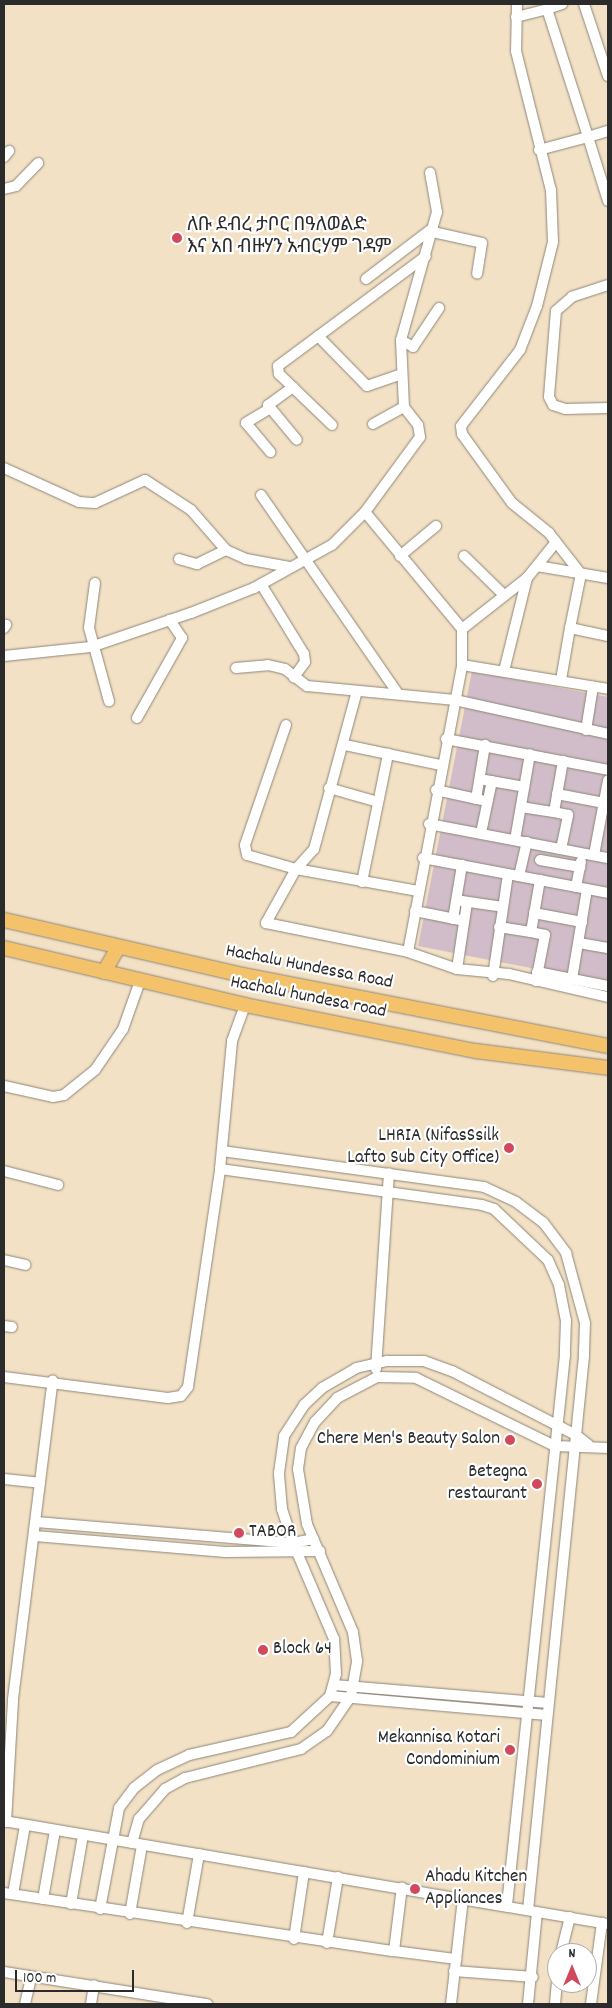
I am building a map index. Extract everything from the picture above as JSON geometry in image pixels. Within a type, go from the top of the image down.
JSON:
[{"type":"main road","name":"Hachalu Hundessa Road","points":[[4,920],[118,948],[608,1046]]},
{"type":"main road","name":"Hachalu hundesa road","points":[[4,948],[245,1006],[476,1050],[608,1068]]},
{"type":"main road","points":[[104,972],[118,948]]},
{"type":"street","points":[[517,4],[516,51],[539,150],[554,204],[548,269],[520,350],[461,426],[465,444],[512,503],[556,542],[581,574],[561,680]]},
{"type":"street","points":[[516,17],[562,4]]},
{"type":"street","points":[[584,4],[608,76]]},
{"type":"street","points":[[547,9],[608,201]]},
{"type":"street","points":[[539,150],[608,131]]},
{"type":"street","points":[[4,189],[16,186],[38,163]]},
{"type":"street","points":[[4,656],[91,647],[170,620],[262,584],[289,567],[332,545],[366,512],[420,437],[418,425],[404,407],[401,340],[433,230],[436,212],[430,173]]},
{"type":"street","points":[[433,230],[482,243],[477,274]]},
{"type":"street","points":[[366,279],[433,230]]},
{"type":"street","points":[[332,426],[276,371],[278,366],[426,256]]},
{"type":"street","points":[[608,285],[572,297],[556,311],[549,396],[553,405],[566,409],[608,408]]},
{"type":"street","points":[[401,340],[413,347],[439,308]]},
{"type":"street","points":[[318,336],[367,386],[402,374]]},
{"type":"street","points":[[270,452],[246,423],[269,409],[270,404],[293,387]]},
{"type":"street","points":[[373,424],[404,407]]},
{"type":"street","points":[[269,409],[297,440]]},
{"type":"street","points":[[4,468],[78,502],[95,503],[145,480],[191,510],[226,550],[246,559],[289,567]]},
{"type":"street","points":[[262,495],[303,561],[397,692]]},
{"type":"street","points":[[366,512],[400,556],[462,629],[462,665],[429,824],[408,952]]},
{"type":"street","points":[[400,556],[436,526]]},
{"type":"street","points":[[462,629],[527,578],[556,542]]},
{"type":"street","points":[[178,559],[197,564],[226,550]]},
{"type":"street","points":[[464,556],[504,595]]},
{"type":"street","points":[[537,566],[608,578]]},
{"type":"street","points":[[504,671],[527,578]]},
{"type":"street","points":[[95,583],[89,628],[91,647],[109,701]]},
{"type":"street","points":[[262,584],[304,654],[305,662],[294,677]]},
{"type":"street","points":[[137,718],[180,643],[170,620]]},
{"type":"street","points":[[570,628],[608,636]]},
{"type":"street","points":[[236,668],[268,665],[294,677],[307,686],[357,691],[397,692],[456,700],[608,734]]},
{"type":"street","points":[[462,665],[608,689]]},
{"type":"street","points":[[586,730],[593,686]]},
{"type":"street","points":[[357,691],[345,745],[329,788],[314,849],[296,869],[266,923],[408,952],[457,969],[493,976],[509,974],[572,979],[608,986]]},
{"type":"street","points":[[286,725],[245,846],[252,859],[362,882],[418,891]]},
{"type":"street","points":[[446,739],[608,770]]},
{"type":"street","points":[[345,745],[441,765]]},
{"type":"street","points":[[476,799],[484,745]]},
{"type":"street","points":[[362,882],[388,754]]},
{"type":"street","points":[[515,840],[530,754]]},
{"type":"street","points":[[554,812],[563,761]]},
{"type":"street","points":[[480,779],[524,787]]},
{"type":"street","points":[[594,855],[605,822],[604,803],[608,780]]},
{"type":"street","points":[[481,833],[492,781]]},
{"type":"street","points":[[329,788],[378,802]]},
{"type":"street","points":[[436,790],[487,801]]},
{"type":"street","points":[[557,794],[604,803]]},
{"type":"street","points":[[562,849],[571,797]]},
{"type":"street","points":[[521,807],[568,814]]},
{"type":"street","points":[[429,824],[608,858]]},
{"type":"street","points":[[519,876],[527,842]]},
{"type":"street","points":[[576,887],[582,852]]},
{"type":"street","points":[[423,858],[608,893]]},
{"type":"street","points":[[540,860],[580,867]]},
{"type":"street","points":[[457,969],[458,919],[456,900],[462,865]]},
{"type":"street","points":[[493,976],[508,874]]},
{"type":"street","points":[[530,932],[540,880]]},
{"type":"street","points":[[572,979],[587,889]]},
{"type":"street","points":[[456,900],[502,907]]},
{"type":"street","points":[[458,919],[467,903]]},
{"type":"street","points":[[414,911],[458,919]]},
{"type":"street","points":[[534,913],[582,922]]},
{"type":"street","points":[[536,976],[548,916]]},
{"type":"street","points":[[499,927],[544,934]]},
{"type":"street","points":[[579,943],[608,948]]},
{"type":"street","points":[[536,976],[608,997]]},
{"type":"street","points":[[4,1086],[53,1097],[64,1095],[95,1070],[123,1029],[140,981]]},
{"type":"street","points":[[4,1377],[53,1380],[181,1396],[191,1373],[220,1169],[232,1041],[245,1006]]},
{"type":"street","points":[[222,1151],[457,1181],[500,1193],[542,1222],[563,1249],[578,1286],[584,1323],[576,1435],[547,1715],[533,1911],[533,1977],[528,2004]]},
{"type":"street","points":[[220,1169],[462,1200],[494,1209],[548,1260],[566,1320],[508,1906]]},
{"type":"street","points":[[4,1171],[58,1184]]},
{"type":"street","points":[[378,1377],[376,1364],[389,1173]]},
{"type":"street","points":[[548,1260],[563,1249]]},
{"type":"street","points":[[4,1260],[24,1265]]},
{"type":"street","points":[[100,1909],[119,1808],[134,1788],[157,1770],[189,1755],[291,1732],[330,1696],[334,1685],[334,1639],[297,1554],[282,1510],[278,1473],[284,1436],[322,1388],[356,1368],[376,1364],[438,1365],[576,1435],[589,1445]]},
{"type":"street","points":[[130,1914],[139,1818],[165,1789],[185,1778],[302,1749],[327,1731],[356,1686],[353,1632],[314,1539],[300,1497],[301,1448],[315,1422],[337,1398],[378,1377],[416,1378],[555,1446],[574,1450],[589,1445],[608,1448]]},
{"type":"street","points":[[53,1380],[35,1536],[8,1698],[5,1822],[402,1887],[605,1923],[591,2004]]},
{"type":"street","points":[[4,1479],[40,1483]]},
{"type":"street","points":[[36,1522],[293,1542],[314,1539]]},
{"type":"street","points":[[35,1536],[297,1554],[320,1551]]},
{"type":"street","points":[[334,1685],[548,1703]]},
{"type":"street","points":[[330,1696],[351,1696],[547,1715]]},
{"type":"street","points":[[24,1825],[8,1894],[187,1923],[456,1959]]},
{"type":"street","points":[[43,1899],[55,1830]]},
{"type":"street","points":[[71,1904],[83,1835]]},
{"type":"street","points":[[187,1923],[199,1854]]},
{"type":"street","points":[[294,1938],[304,1872]]},
{"type":"street","points":[[327,1943],[338,1877]]},
{"type":"street","points":[[394,1951],[402,1887]]},
{"type":"street","points":[[451,2004],[463,1899]]},
{"type":"street","points":[[564,1943],[570,1917]]},
{"type":"street","points":[[454,1971],[533,1977]]},
{"type":"street","points":[[4,1972],[207,2004]]},
{"type":"street","points":[[26,2004],[31,1977]]},
{"type":"street","points":[[90,2004],[94,1985]]},
{"type":"shaded area","points":[[472,671],[608,697],[608,983],[418,946]]},
{"type":"place","name":"ለቡ ደብረ ታቦር በዓለወልድ እና አበ ብዙሃን አብርሃም ገዳም","points":[[177,238]]},
{"type":"place","name":"LHRIA (NifasSsilk Lafto Sub City Office)","points":[[509,1148]]},
{"type":"place","name":"Chere Men's Beauty Salon","points":[[510,1440]]},
{"type":"place","name":"Betegna restaurant","points":[[537,1484]]},
{"type":"place","name":"TABOR","points":[[239,1533]]},
{"type":"place","name":"Block 64","points":[[263,1650]]},
{"type":"place","name":"Mekannisa Kotari Condominium","points":[[510,1750]]},
{"type":"place","name":"Ahadu Kitchen Appliances","points":[[415,1889]]}]
